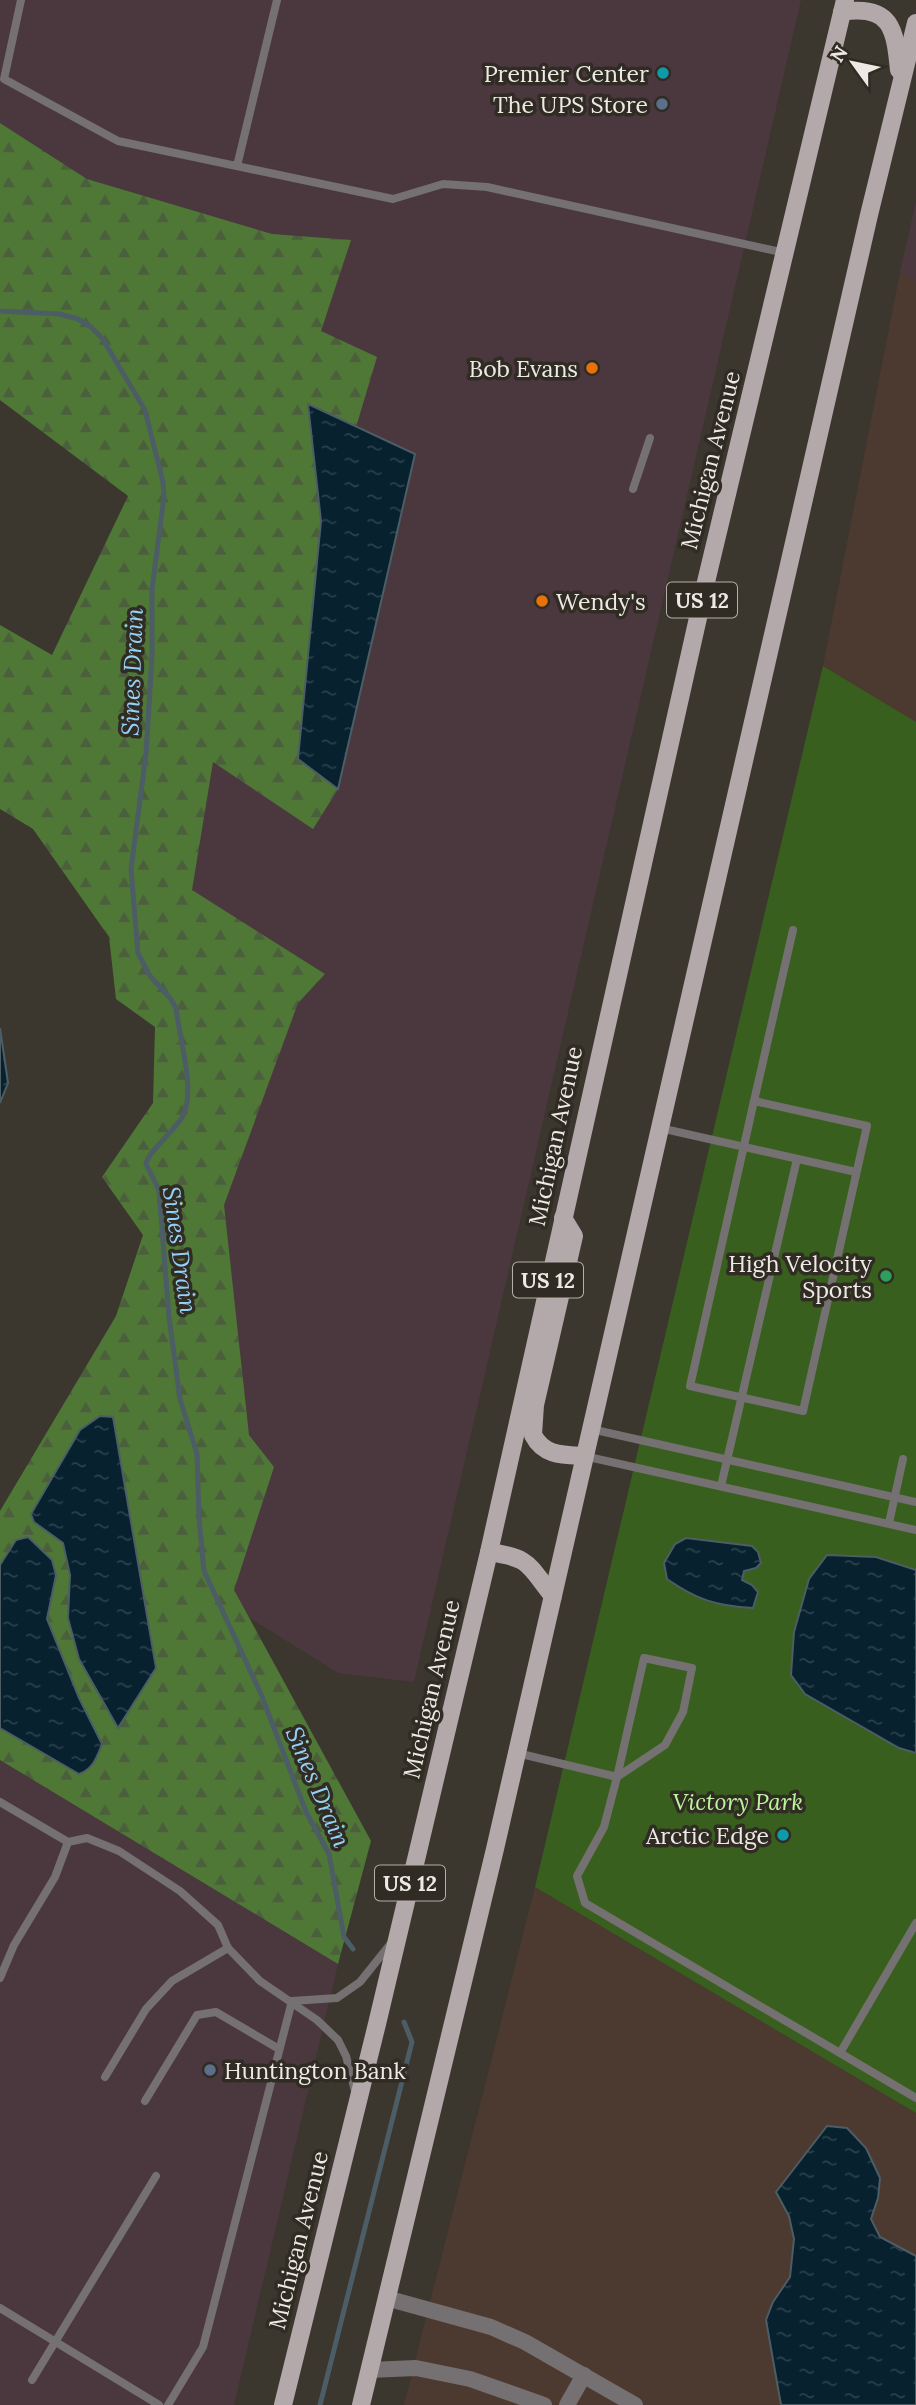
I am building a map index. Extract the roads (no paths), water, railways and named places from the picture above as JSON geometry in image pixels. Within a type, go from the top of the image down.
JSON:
[{"type":"main road","points":[[843,6],[867,11],[882,18],[892,27],[900,84]]},
{"type":"main road","name":"Michigan Avenue","points":[[283,2405],[489,1552],[706,582],[843,6]]},
{"type":"main road","points":[[360,2405],[517,1753],[916,23]]},
{"type":"main road","points":[[563,1218],[574,1236],[535,1405],[533,1435],[544,1449],[553,1454],[584,1456]]},
{"type":"main road","points":[[489,1552],[517,1556],[529,1564],[552,1596]]},
{"type":"street","points":[[387,2298],[491,2327],[525,2342],[635,2405]]},
{"type":"street","points":[[369,2370],[416,2368],[470,2379],[544,2405]]},
{"type":"street","points":[[567,2405],[584,2375]]},
{"type":"lane","points":[[21,0],[4,79],[118,141],[393,199],[443,184],[487,187],[785,253]]},
{"type":"lane","points":[[237,166],[277,0]]},
{"type":"lane","points":[[633,489],[650,438]]},
{"type":"lane","points":[[754,1101],[867,1126],[803,1411],[690,1386],[754,1101],[793,930]]},
{"type":"lane","points":[[660,1128],[856,1172]]},
{"type":"lane","points":[[721,1486],[797,1159]]},
{"type":"lane","points":[[590,1428],[916,1502]]},
{"type":"lane","points":[[584,1456],[916,1530]]},
{"type":"lane","points":[[889,1523],[903,1459]]},
{"type":"lane","points":[[517,1753],[618,1777],[664,1745],[683,1712],[692,1668],[644,1658],[618,1777],[604,1827],[577,1876],[584,1903],[916,2098]]},
{"type":"lane","points":[[0,1802],[68,1842],[87,1838],[119,1851],[180,1891],[218,1925],[228,1948],[260,1981],[292,2001],[338,2040],[346,2056],[358,2102]]},
{"type":"lane","points":[[0,1978],[14,1945],[55,1877],[68,1842]]},
{"type":"lane","points":[[840,2053],[916,1923]]},
{"type":"lane","points":[[292,2001],[337,1998],[360,1982],[398,1934]]},
{"type":"lane","points":[[105,2077],[146,2009],[172,1981],[228,1948]]},
{"type":"lane","points":[[168,2405],[203,2347],[292,2001]]},
{"type":"lane","points":[[145,2101],[198,2015],[215,2012],[279,2049]]},
{"type":"lane","points":[[32,2380],[156,2176]]},
{"type":"lane","points":[[0,2308],[159,2405]]},
{"type":"water","points":[[308,404],[415,454],[338,789],[298,759],[321,521]]},
{"type":"water","points":[[0,1028],[8,1083],[0,1103]]},
{"type":"water","points":[[100,1416],[113,1417],[156,1668],[118,1728],[79,1659],[68,1618],[70,1575],[63,1543],[34,1522],[31,1514],[80,1430]]},
{"type":"water","points":[[28,1537],[52,1560],[56,1575],[47,1619],[79,1698],[102,1744],[91,1766],[79,1774],[0,1728],[0,1565],[16,1540]]},
{"type":"water","points":[[686,1538],[752,1546],[758,1552],[761,1563],[756,1568],[744,1571],[742,1580],[758,1592],[753,1608],[708,1601],[667,1579],[664,1563],[675,1544]]},
{"type":"water","points":[[827,1555],[876,1557],[916,1570],[916,1753],[899,1748],[805,1694],[791,1675],[794,1632],[809,1579]]},
{"type":"water","points":[[827,2126],[847,2128],[866,2148],[880,2178],[878,2198],[871,2219],[880,2237],[916,2256],[916,2405],[781,2405],[766,2320],[773,2302],[790,2277],[794,2239],[789,2216],[776,2192]]},
{"type":"waterway","name":"Sines Drain","points":[[0,311],[59,314],[78,319],[102,338],[145,410],[163,482],[164,497],[152,589],[152,656],[146,754],[131,869],[138,953],[150,976],[176,1008],[186,1063],[188,1092],[183,1116],[146,1164],[159,1190],[169,1317],[180,1399],[197,1454],[204,1571],[261,1694],[306,1812],[329,1854],[344,1937],[353,1949]]},
{"type":"waterway","name":"Sines Drain","points":[[320,2405],[412,2042],[404,2022]]},
{"type":"place","name":"Premier Center","points":[[663,73]]},
{"type":"place","name":"The UPS Store","points":[[662,104]]},
{"type":"place","name":"Bob Evans","points":[[592,368]]},
{"type":"place","name":"Wendy's","points":[[542,601]]},
{"type":"place","name":"High Velocity Sports","points":[[886,1276]]},
{"type":"place","name":"Arctic Edge","points":[[783,1835]]},
{"type":"place","name":"Huntington Bank","points":[[210,2070]]},
{"type":"park label","name":"Victory Park","points":[[738,1801]]}]
